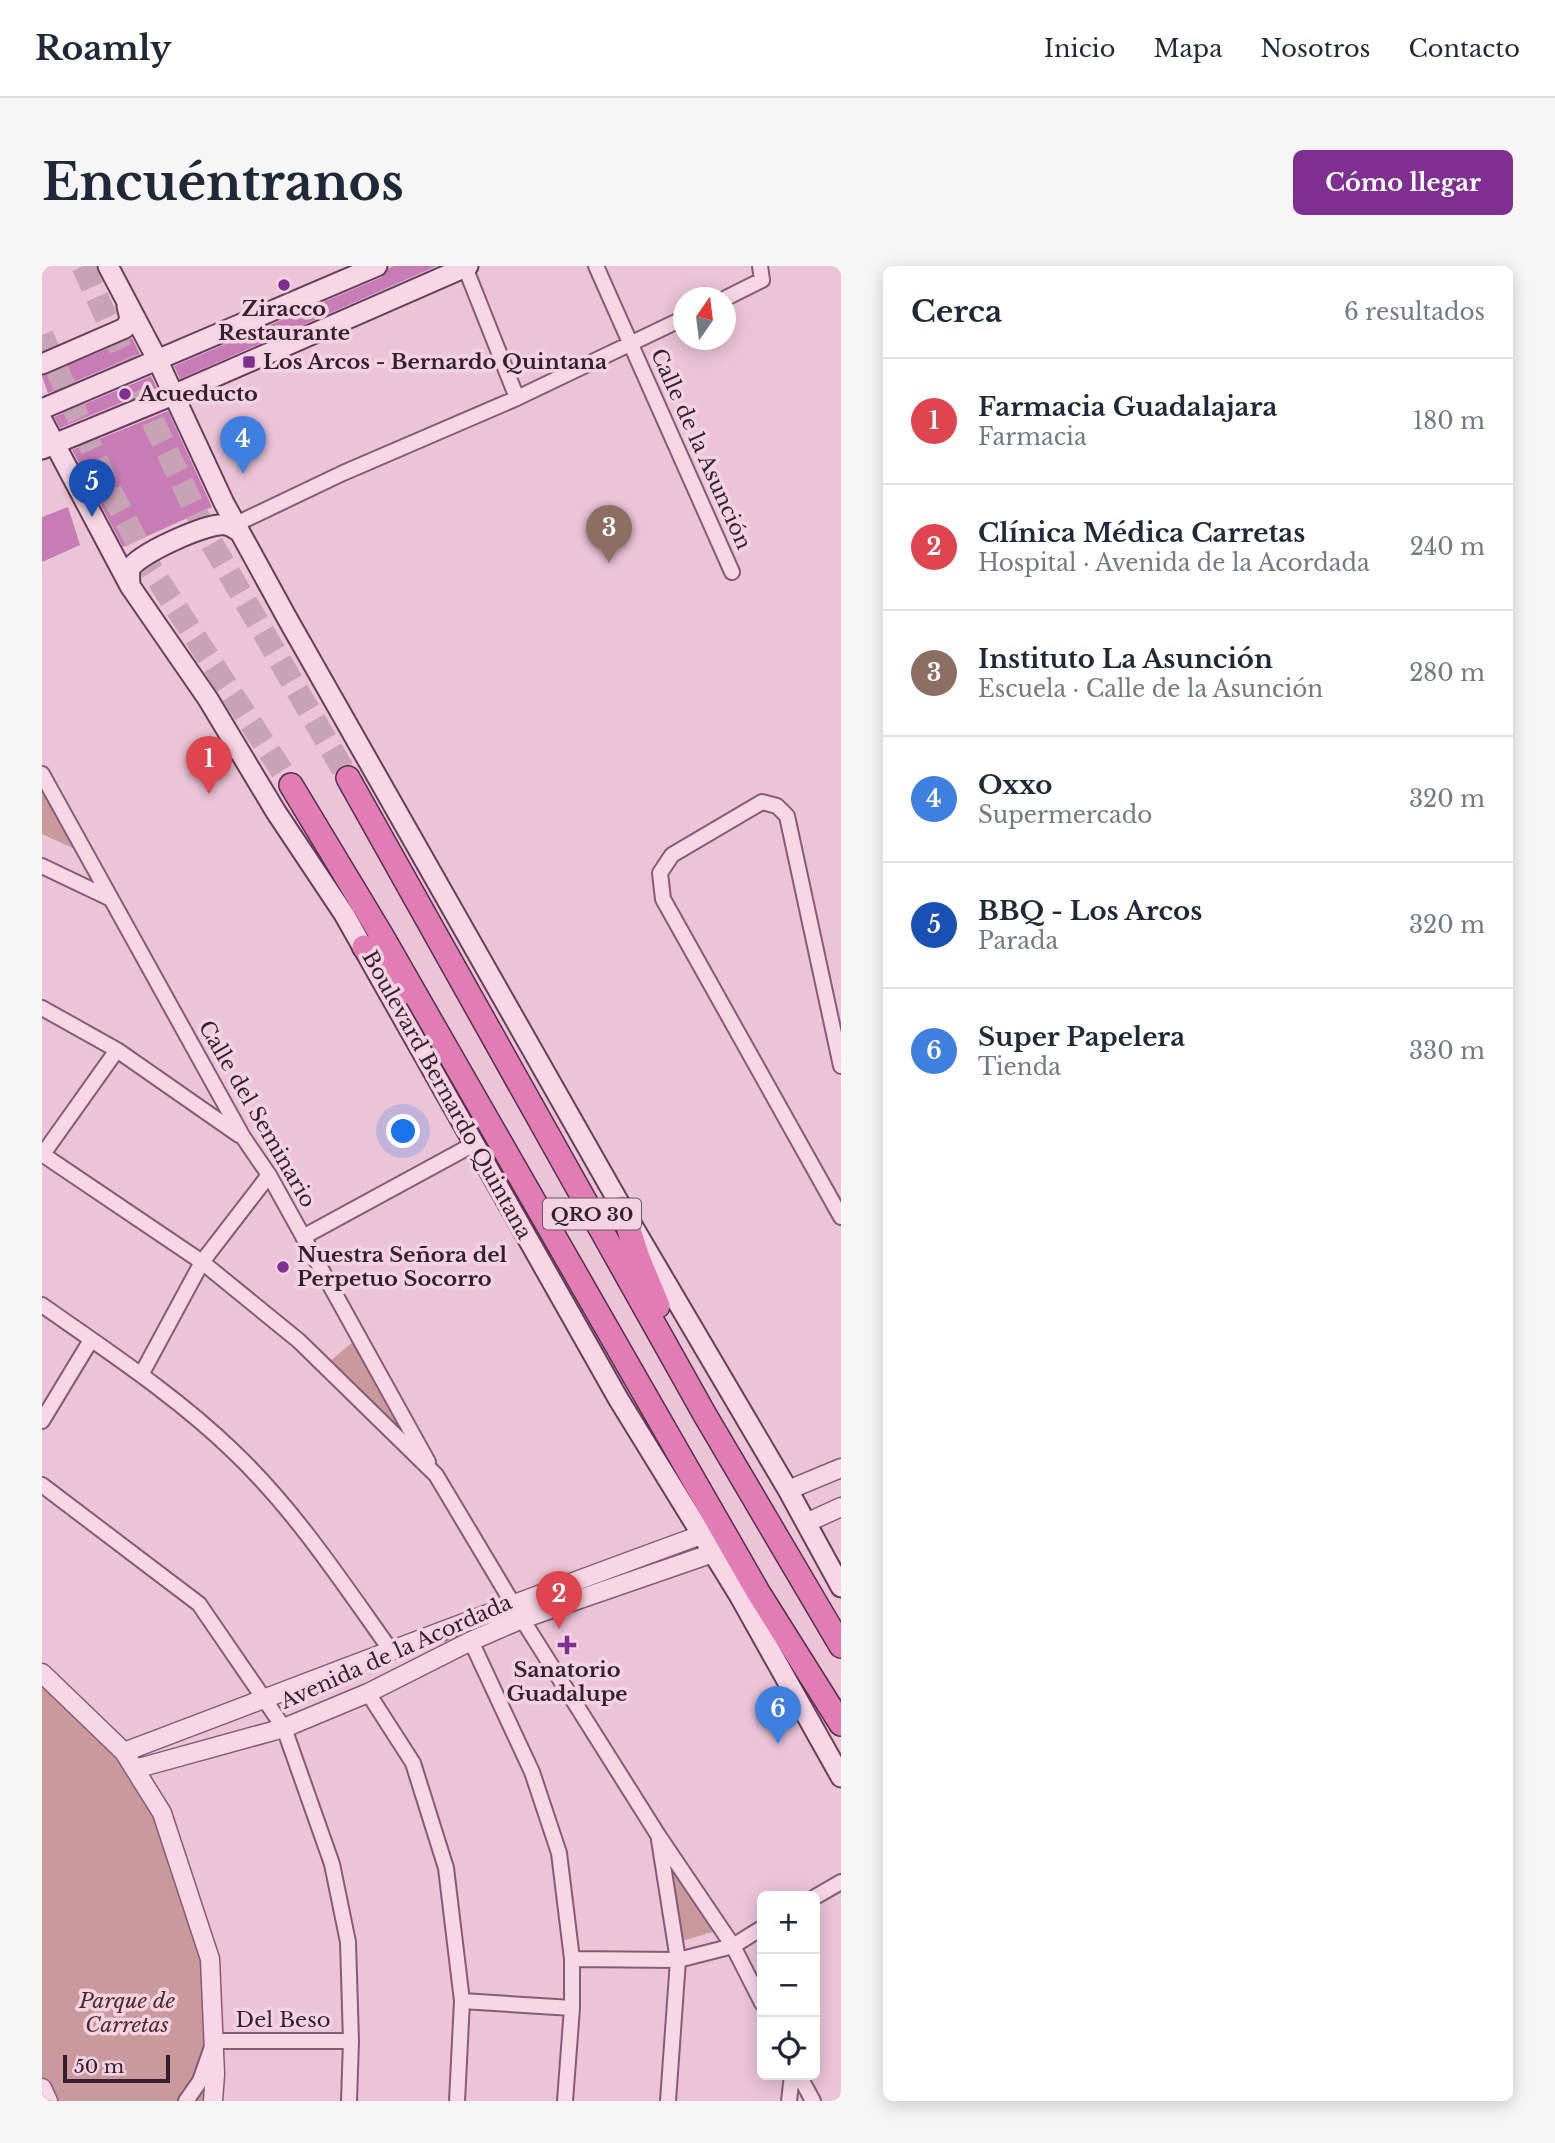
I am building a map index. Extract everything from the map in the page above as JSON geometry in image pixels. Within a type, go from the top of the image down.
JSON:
[{"type":"highway","name":"QRO 30","points":[[348,778],[705,1415],[841,1646]]},
{"type":"highway","name":"Boulevard Bernardo Quintana","points":[[291,785],[382,936],[758,1592],[841,1724]]},
{"type":"highway","points":[[364,947],[403,995],[532,1214],[552,1233]]},
{"type":"highway","points":[[622,1208],[638,1258],[705,1415]]},
{"type":"main road","points":[[108,266],[158,361],[238,528],[622,1208],[788,1490],[841,1587]]},
{"type":"main road","points":[[42,409],[158,361],[350,271],[377,266]]},
{"type":"main road","points":[[48,446],[173,395],[435,272],[466,267]]},
{"type":"main road","points":[[42,364],[125,328],[130,319],[125,296]]},
{"type":"main road","name":"Boulevard Bernardo Quintana","points":[[42,421],[48,446],[130,586],[208,699],[276,812],[364,947],[619,1400],[739,1595],[841,1777]]},
{"type":"main road","points":[[130,586],[130,570],[138,560],[184,536],[211,526],[238,528]]},
{"type":"street","name":"Calle de la Asunción","points":[[596,266],[732,572]]},
{"type":"street","points":[[736,293],[762,280],[760,266]]},
{"type":"street","points":[[466,267],[517,398]]},
{"type":"street","name":"Calle de la Asunción","points":[[238,528],[343,473],[517,398],[673,323]]},
{"type":"street","name":"Calle del Seminario","points":[[42,774],[243,1137],[269,1175],[436,1475]]},
{"type":"street","points":[[841,1066],[787,816],[777,806],[762,802],[672,855],[660,873],[663,899],[841,1217]]},
{"type":"street","points":[[42,866],[111,899]]},
{"type":"street","points":[[42,1008],[117,1050],[243,1137]]},
{"type":"street","points":[[117,1050],[42,1154],[202,1262],[299,1341],[436,1475],[658,1835],[733,1946],[757,1993]]},
{"type":"street","points":[[303,1237],[474,1144]]},
{"type":"street","points":[[141,1375],[202,1262],[269,1175]]},
{"type":"street","points":[[42,1305],[171,1397],[234,1451],[296,1518],[392,1651]]},
{"type":"street","points":[[42,1421],[91,1340]]},
{"type":"street","points":[[788,1490],[841,1468]]},
{"type":"street","points":[[43,1484],[199,1604],[284,1728],[332,1864],[348,1942],[351,2041],[349,2101]]},
{"type":"street","points":[[806,1523],[841,1507]]},
{"type":"street","name":"Avenida de la Acordada","points":[[135,1769],[284,1728],[368,1693],[471,1641],[518,1611],[701,1535]]},
{"type":"street","name":"Avenida de la Acordada","points":[[124,1752],[392,1651],[713,1553]]},
{"type":"street","points":[[471,1641],[532,1772],[559,1853],[572,1959],[572,2008],[565,2101]]},
{"type":"street","points":[[42,1673],[124,1752],[162,1813],[209,1959],[214,2041],[213,2101]]},
{"type":"street","points":[[368,1693],[413,1763],[446,1868],[462,2001],[457,2101]]},
{"type":"street","points":[[658,1835],[678,1960],[668,2101]]},
{"type":"street","points":[[820,1894],[841,1882]]},
{"type":"street","points":[[572,1959],[678,1960],[733,1946],[757,1931]]},
{"type":"street","points":[[462,2001],[572,2008]]},
{"type":"street","points":[[186,2101],[200,2081],[214,2041]]},
{"type":"street","name":"Del Beso","points":[[214,2041],[351,2041]]},
{"type":"street","points":[[789,2101],[791,2080]]},
{"type":"street","points":[[802,2080],[813,2101]]},
{"type":"street","points":[[42,2087],[48,2101]]},
{"type":"street","points":[[42,2087],[58,2101]]},
{"type":"green space","points":[[42,773],[88,855],[42,834]]},
{"type":"green space","points":[[360,1336],[435,1475],[323,1367]]},
{"type":"green space","name":"Parque de Carretas","points":[[42,1673],[124,1752],[162,1813],[210,1959],[213,2101],[48,2101],[42,2088]]},
{"type":"green space","points":[[673,1871],[716,1931],[682,1941]]},
{"type":"building","points":[[394,266],[437,266],[180,379],[174,366],[382,277]]},
{"type":"building","points":[[132,338],[140,354],[48,393],[42,376]]},
{"type":"building","points":[[151,376],[157,388],[60,428],[54,417]]},
{"type":"building","points":[[168,411],[212,507],[123,547],[72,450]]},
{"type":"building","points":[[68,507],[80,545],[42,562],[42,517]]},
{"type":"tunnel","points":[[83,266],[207,535],[348,778]]},
{"type":"tunnel","points":[[42,335],[108,486],[151,569],[291,785]]},
{"type":"place","name":"Ziracco Restaurante","points":[[284,285]]},
{"type":"place","name":"Los Arcos - Bernardo Quintana","points":[[249,362]]},
{"type":"place","name":"Acueducto","points":[[125,394]]},
{"type":"place","name":"Oxxo","points":[[243,474]]},
{"type":"place","name":"BBQ - Los Arcos","points":[[92,517]]},
{"type":"place","name":"Instituto La Asunción","points":[[609,563]]},
{"type":"place","name":"Farmacia Guadalajara","points":[[209,794]]},
{"type":"place","name":"Nuestra Señora del Perpetuo Socorro","points":[[283,1267]]},
{"type":"place","name":"Clínica Médica Carretas","points":[[559,1629]]},
{"type":"place","name":"Sanatorio Guadalupe","points":[[567,1645]]},
{"type":"place","name":"Super Papelera","points":[[778,1744]]}]
